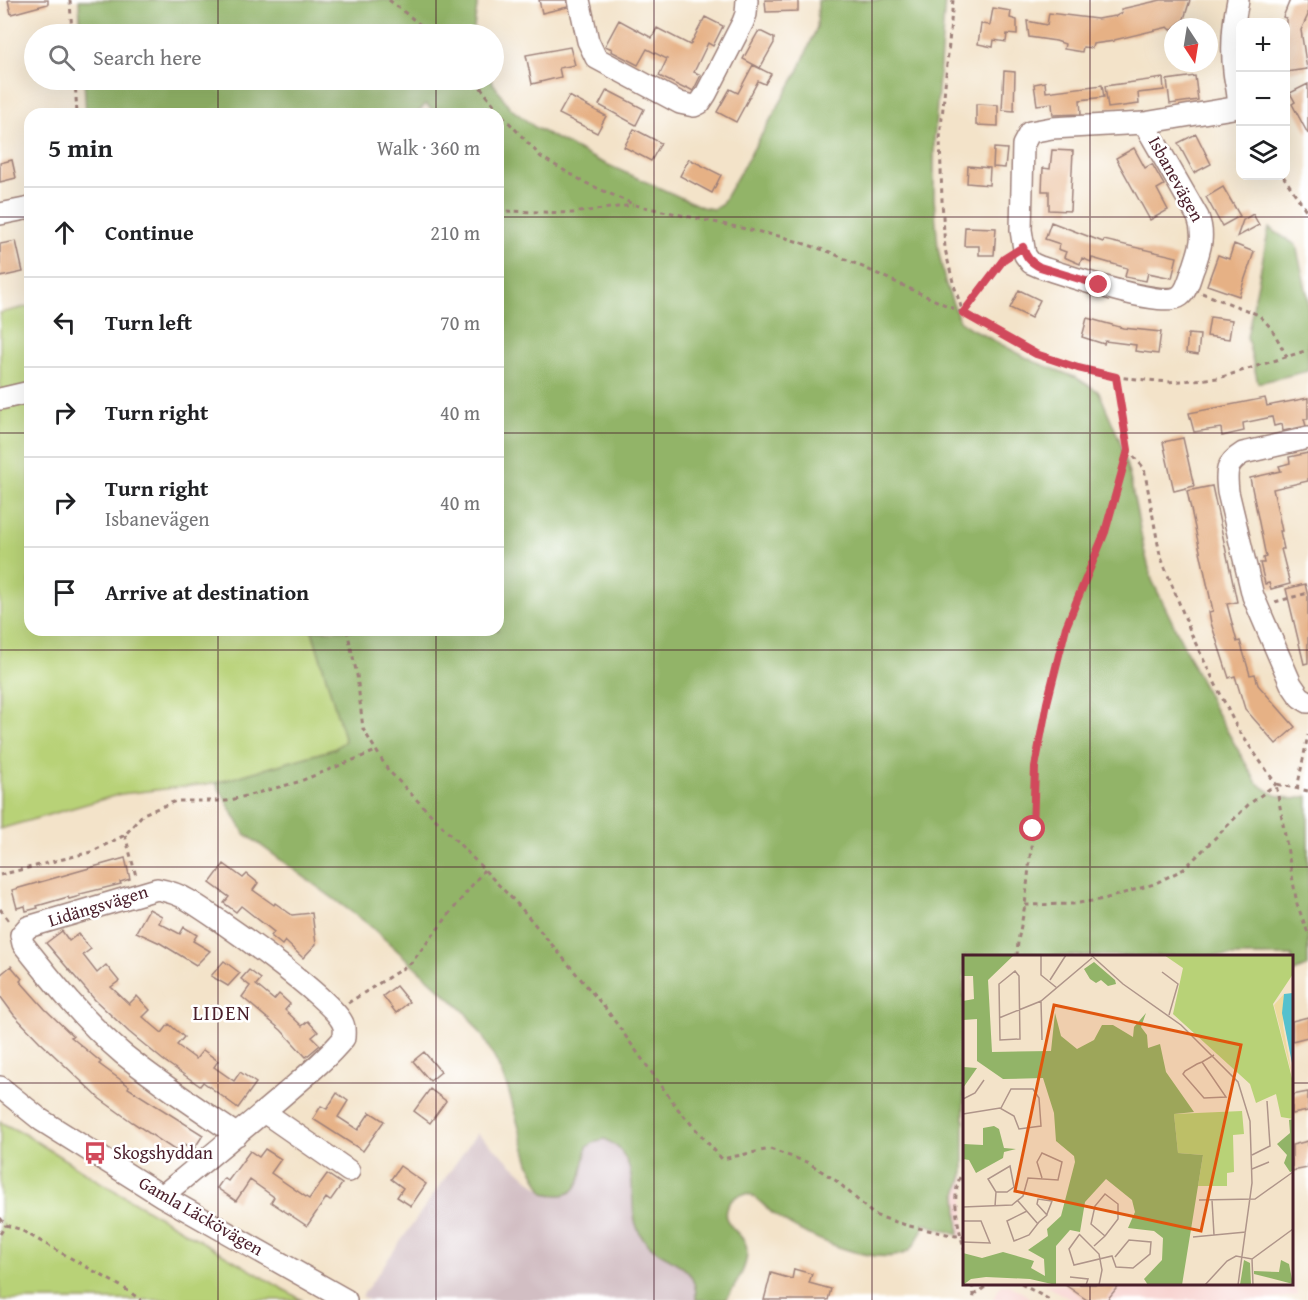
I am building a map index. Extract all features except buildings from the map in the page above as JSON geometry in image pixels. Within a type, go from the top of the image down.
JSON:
[{"type":"street","points":[[579,0],[588,41],[596,58],[680,102],[694,106],[700,103],[706,94],[746,14],[747,0]]},
{"type":"street","name":"Isbanevägen","points":[[1023,247],[1021,230],[1023,145],[1030,132],[1052,128],[1144,123],[1226,111],[1238,104],[1239,95],[1234,77],[1232,51],[1233,23],[1238,0]]},
{"type":"street","name":"Isbanevägen","points":[[1144,123],[1203,228],[1200,248],[1186,287]]},
{"type":"street","points":[[0,214],[24,209]]},
{"type":"street","points":[[1023,247],[1031,263],[1040,267],[1138,295],[1168,300],[1180,296],[1186,287]]},
{"type":"street","points":[[0,399],[24,393]]},
{"type":"street","points":[[1308,438],[1243,453],[1234,458],[1226,474],[1247,576],[1257,606],[1291,684],[1300,697],[1308,702]]},
{"type":"street","name":"Lidängsvägen","points":[[237,1135],[123,1053],[67,999],[23,944],[21,935],[28,927],[157,889],[172,892],[224,923],[335,1011]]},
{"type":"street","points":[[162,1196],[334,1051],[344,1038],[344,1025],[335,1011]]},
{"type":"street","name":"Gamla Läckövägen","points":[[0,1088],[41,1120],[162,1196],[346,1300]]},
{"type":"street","points":[[264,1112],[350,1171]]},
{"type":"path","points":[[70,0],[71,24]]},
{"type":"path","points":[[389,0],[419,24]]},
{"type":"path","points":[[953,0],[940,139],[945,249],[963,313]]},
{"type":"path","points":[[76,90],[77,108]]},
{"type":"path","points":[[483,90],[496,108]]},
{"type":"path","points":[[504,117],[541,157],[586,183],[635,205],[783,237],[830,252],[963,313],[1036,354],[1078,368],[1116,377],[1168,382],[1219,378],[1308,351]]},
{"type":"path","points":[[1286,180],[1308,213]]},
{"type":"path","points":[[504,212],[572,213],[635,205]]},
{"type":"path","points":[[963,313],[1004,259],[1023,247]]},
{"type":"path","points":[[1186,287],[1259,315],[1272,329],[1287,357]]},
{"type":"path","points":[[1017,955],[1033,829],[1035,767],[1047,703],[1066,627],[1105,532],[1128,450],[1116,377]]},
{"type":"path","points":[[1128,450],[1144,468],[1160,555],[1193,638],[1237,728],[1276,784],[1297,904],[1308,933]]},
{"type":"path","points":[[1257,606],[1308,593]]},
{"type":"path","points":[[348,636],[357,675],[363,729],[388,770],[520,908],[606,1009],[678,1109],[722,1159],[770,1149],[809,1162],[837,1182],[874,1215],[909,1226],[963,1237],[956,1213],[956,1191],[963,1172]]},
{"type":"path","points":[[1297,789],[1308,735]]},
{"type":"path","points":[[0,875],[91,852],[125,835],[143,814],[176,801],[227,801],[298,782],[376,751]]},
{"type":"path","points":[[1276,784],[1308,790]]},
{"type":"path","points":[[1025,905],[1073,904],[1104,899],[1154,884],[1184,869],[1248,805],[1276,784]]},
{"type":"path","points":[[125,835],[141,894]]},
{"type":"path","points":[[335,1011],[411,963],[484,870]]},
{"type":"path","points":[[0,1218],[6,1225],[19,1229],[124,1288],[141,1300]]},
{"type":"path","points":[[0,1234],[6,1225]]},
{"type":"path","points":[[972,1285],[973,1300]]},
{"type":"path","points":[[974,1295],[987,1285]]},
{"type":"path","points":[[1023,1285],[1050,1300]]},
{"type":"shaded area","points":[[477,1133],[544,1193],[556,1196],[577,1187],[582,1176],[587,1147],[605,1138],[619,1149],[631,1171],[634,1218],[642,1237],[662,1254],[685,1268],[693,1279],[697,1293],[696,1300],[368,1300],[362,1296]]},
{"type":"shaded area","points":[[963,1175],[963,1237],[959,1235],[957,1194]]},
{"type":"shaded area","points":[[1293,1273],[1297,1295],[1270,1300],[1072,1300],[1045,1285],[1293,1285]]},
{"type":"shaded area","points":[[1001,1285],[1010,1285],[1034,1300],[992,1300]]},
{"type":"green space","points":[[79,0],[478,0],[474,24],[80,24]]},
{"type":"green space","points":[[818,0],[945,0],[934,141],[934,198],[938,248],[945,282],[959,320],[1033,361],[1077,378],[1099,392],[1120,441],[1152,580],[1214,708],[1257,783],[1275,795],[1294,799],[1308,796],[1308,966],[1293,973],[1293,955],[963,955],[963,1175],[957,1194],[959,1235],[925,1224],[909,1251],[891,1256],[875,1256],[819,1240],[787,1223],[748,1194],[741,1195],[733,1199],[725,1213],[730,1225],[746,1245],[746,1260],[741,1274],[726,1300],[696,1300],[695,1287],[685,1269],[658,1252],[642,1237],[634,1216],[630,1171],[627,1160],[618,1148],[605,1139],[596,1141],[587,1147],[581,1176],[573,1190],[567,1194],[544,1193],[529,1163],[508,1089],[497,1063],[483,1037],[465,1012],[368,924],[244,833],[216,783],[334,749],[345,741],[314,636],[504,636],[504,108],[430,108],[426,104],[422,108],[86,108],[85,90],[498,90],[510,108],[536,128],[597,160],[702,207],[713,209],[721,205],[798,72],[817,27]]},
{"type":"green space","points":[[1269,228],[1296,245],[1308,298],[1308,371],[1258,383],[1247,337]]},
{"type":"green space","points":[[24,307],[24,636],[314,636],[346,741],[334,749],[216,783],[121,794],[0,829],[0,313]]},
{"type":"green space","points":[[0,1122],[26,1135],[100,1182],[302,1300],[0,1300]]},
{"type":"place","name":"Skogshyddan","points":[[95,1153]]},
{"type":"district","name":"LIDEN","points":[[222,1013]]},
{"type":"route","points":[[1033,829],[1035,767],[1047,703],[1066,627],[1105,532],[1128,450],[1116,377],[1078,368],[1036,354],[963,313],[1004,259],[1023,247],[1031,263],[1099,285]]}]
